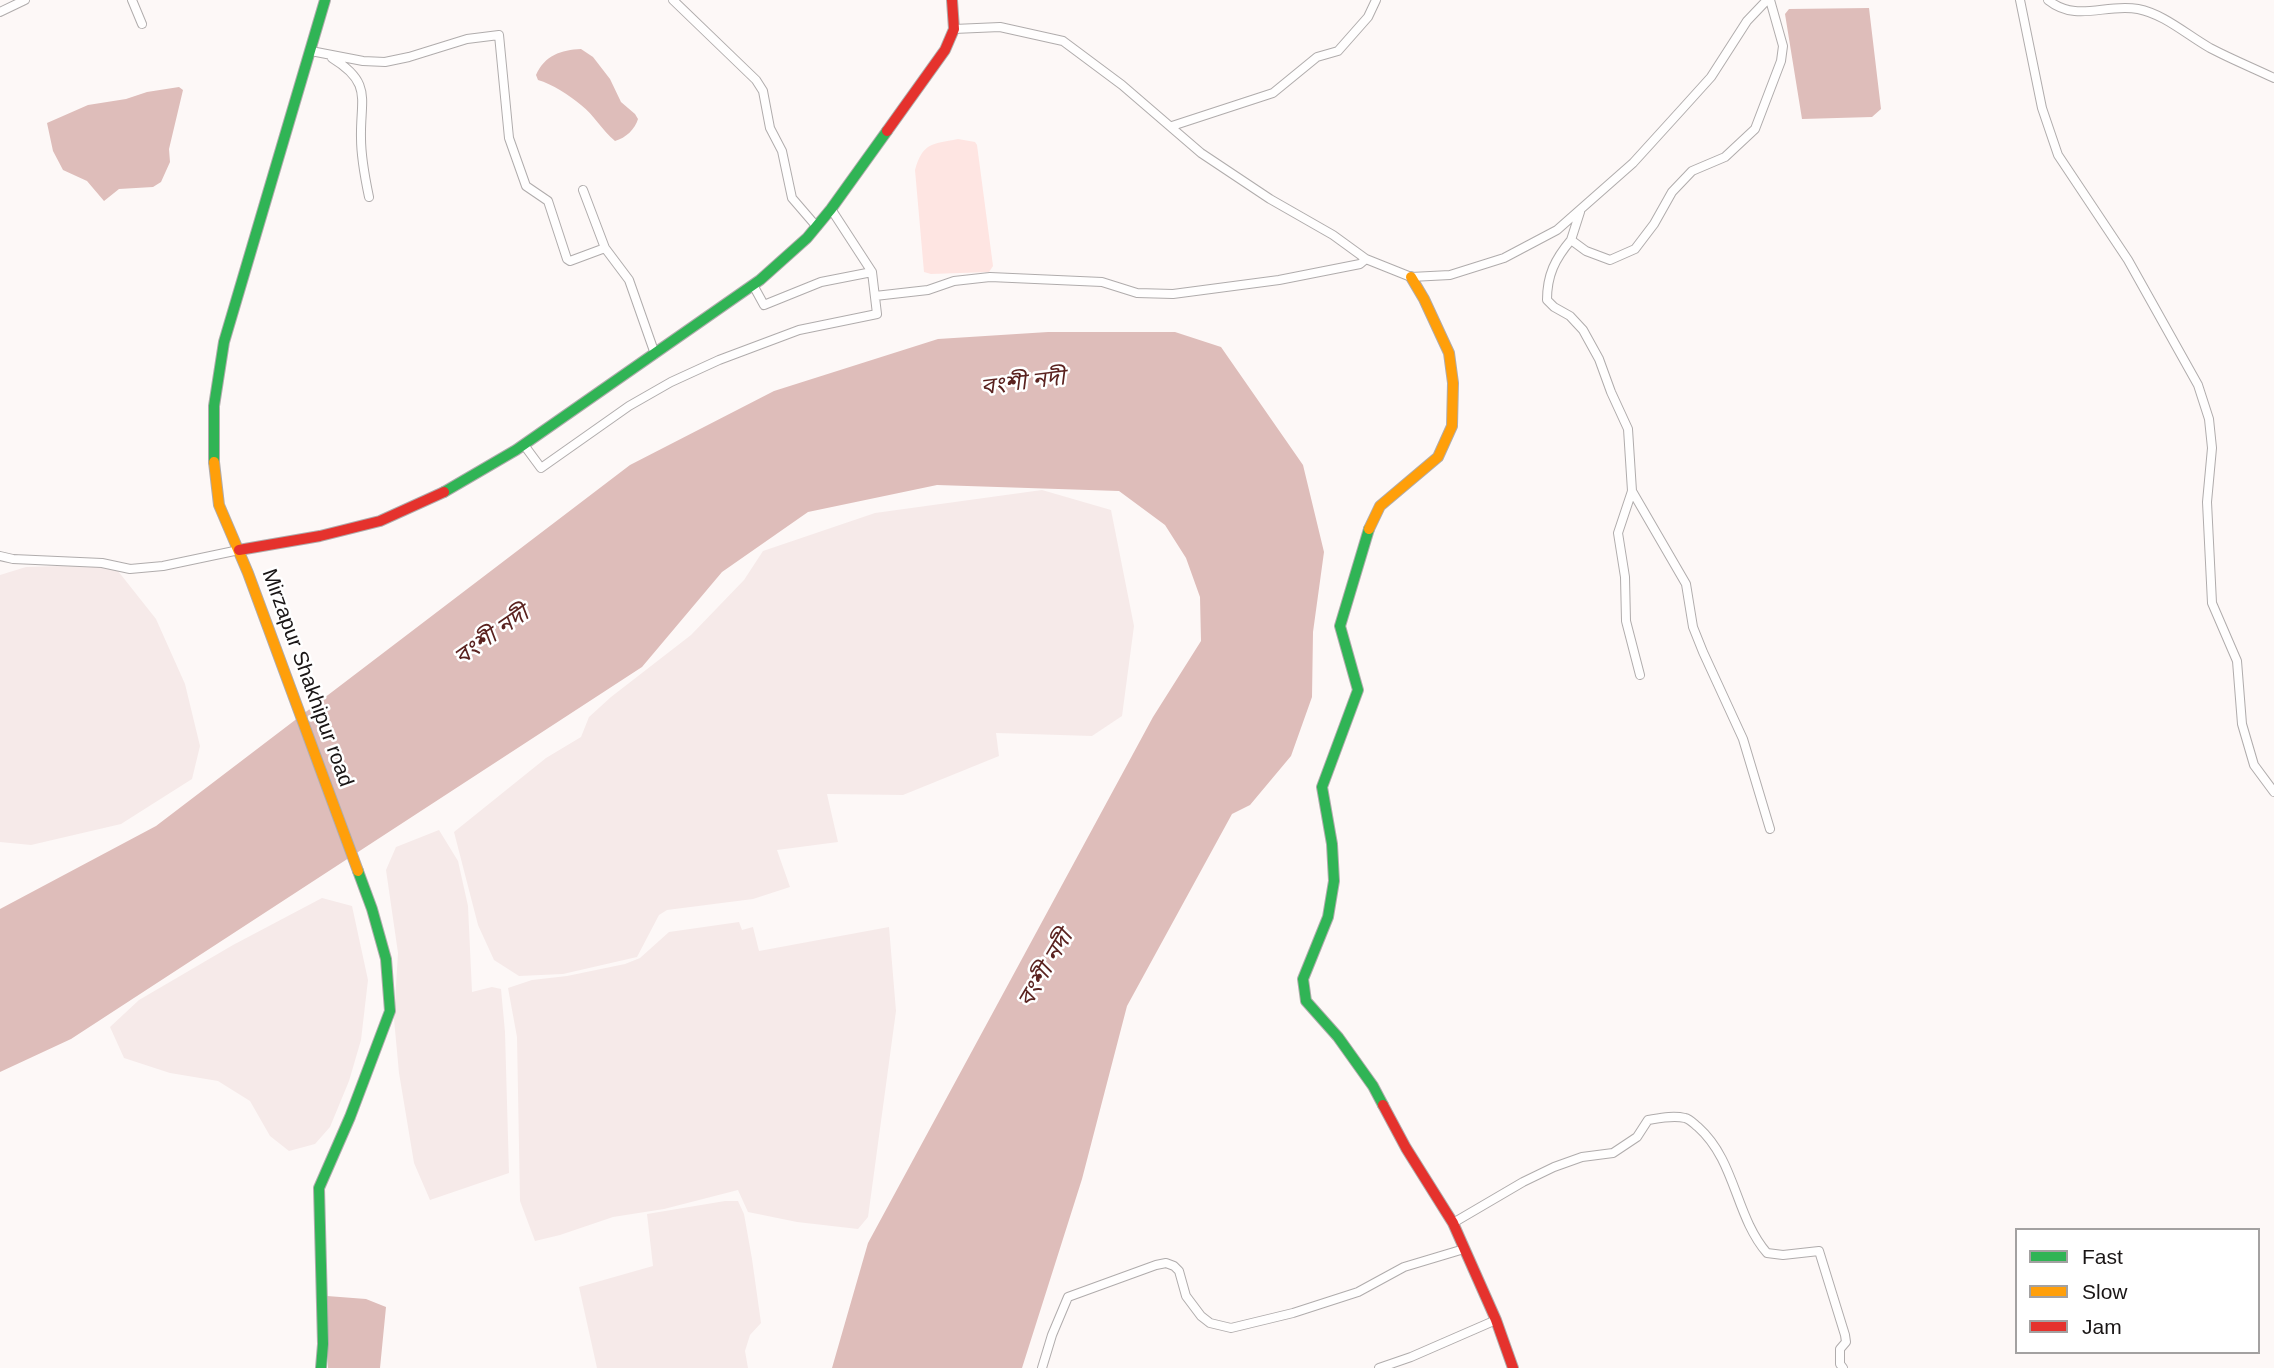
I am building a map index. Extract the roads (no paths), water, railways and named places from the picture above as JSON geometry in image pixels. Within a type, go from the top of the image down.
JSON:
[{"type":"street","points":[[0,12],[25,0]]},
{"type":"street","points":[[132,0],[142,24]]},
{"type":"street","name":"Mirzapur Shakhipur road","points":[[321,1368],[324,1344],[319,1188],[350,1117],[390,1011],[386,959],[372,909],[248,573],[219,505],[214,463],[216,394],[224,342],[325,0]]},
{"type":"street","points":[[673,0],[756,80],[763,91],[770,128],[782,151],[792,198],[817,227]]},
{"type":"street","points":[[0,556],[13,559],[102,563],[130,569],[186,562],[320,536],[380,521],[451,489],[523,445],[655,354],[753,285],[792,253],[831,209],[945,50],[954,29],[952,0]]},
{"type":"street","points":[[1172,126],[1273,93],[1317,57],[1338,51],[1368,18],[1376,0]]},
{"type":"street","points":[[954,29],[1000,27],[1063,41],[1172,126],[1201,153],[1270,199],[1333,234],[1366,259],[1411,277],[1450,275],[1504,258],[1557,230],[1633,163],[1693,98],[1711,77],[1747,21],[1769,0],[1783,46],[1781,61],[1755,129],[1725,157],[1692,171],[1672,192],[1654,224],[1635,248],[1610,260],[1586,251],[1571,240]]},
{"type":"street","points":[[2020,0],[2042,108],[2058,155],[2127,260],[2198,385],[2210,419],[2207,502],[2212,603],[2237,661],[2242,724],[2254,765],[2274,792]]},
{"type":"street","points":[[2048,0],[2060,9],[2080,12],[2112,8],[2139,9],[2274,78]]},
{"type":"street","points":[[311,51],[363,61],[385,61],[409,57],[467,39],[499,35],[509,138],[526,186],[548,201],[569,261],[605,248]]},
{"type":"street","points":[[327,54],[354,75],[362,92],[364,102],[360,137],[369,197]]},
{"type":"street","points":[[583,190],[605,248],[629,280],[655,354]]},
{"type":"street","points":[[523,445],[541,468],[649,393],[719,360],[825,323],[877,314],[872,272],[831,209]]},
{"type":"street","points":[[1580,211],[1571,240],[1555,260],[1547,283],[1547,300],[1570,316],[1583,330],[1599,359],[1628,429],[1632,491],[1618,533],[1625,577],[1626,621],[1640,675]]},
{"type":"street","points":[[875,296],[928,290],[954,281],[990,277],[1102,282],[1137,293],[1173,294],[1279,280],[1360,264],[1366,259]]},
{"type":"street","points":[[753,285],[764,305],[821,282],[872,272]]},
{"type":"street","points":[[1411,277],[1449,353],[1452,426],[1438,457],[1380,506],[1367,531],[1340,626],[1359,690],[1322,787],[1332,844],[1334,881],[1328,917],[1303,979],[1303,986],[1306,1001],[1338,1037],[1373,1086],[1406,1148],[1453,1223],[1496,1320],[1513,1368]]},
{"type":"street","points":[[1632,491],[1686,584],[1693,627],[1743,739],[1770,829]]},
{"type":"street","points":[[1453,1223],[1554,1167],[1581,1157],[1613,1153],[1637,1138],[1648,1120],[1668,1116],[1688,1118],[1710,1138],[1721,1154],[1757,1241],[1767,1253],[1783,1255],[1819,1251],[1845,1335],[1846,1342],[1840,1349],[1840,1364],[1843,1368]]},
{"type":"street","points":[[1042,1368],[1068,1297],[1156,1265],[1166,1263],[1174,1266],[1179,1271],[1186,1296],[1200,1316],[1210,1323],[1231,1328],[1293,1313],[1358,1292],[1404,1268],[1464,1249]]},
{"type":"street","points":[[1379,1368],[1496,1320]]},
{"type":"water","points":[[1869,8],[1881,109],[1872,117],[1802,119],[1785,14],[1789,9]]},
{"type":"water","points":[[581,49],[593,57],[610,79],[621,102],[638,119],[629,133],[619,140],[615,141],[586,109],[571,97],[538,80],[536,75],[549,58],[560,52]]},
{"type":"water","points":[[179,87],[183,90],[169,149],[170,162],[161,182],[153,187],[119,189],[104,201],[87,181],[63,170],[53,151],[47,123],[88,105]]},
{"type":"water","name":"বংশী নদী","points":[[1048,332],[1175,332],[1221,347],[1303,465],[1324,552],[1313,632],[1312,697],[1291,756],[1250,805],[1232,814],[1127,1006],[1082,1179],[1022,1368],[832,1368],[868,1243],[1153,717],[1201,641],[1200,597],[1186,558],[1165,525],[1119,491],[937,485],[808,512],[722,572],[642,667],[71,1039],[0,1072],[0,909],[156,826],[630,465],[774,391],[938,339]]},
{"type":"water","points":[[327,1296],[366,1299],[386,1307],[380,1368],[328,1368]]}]
